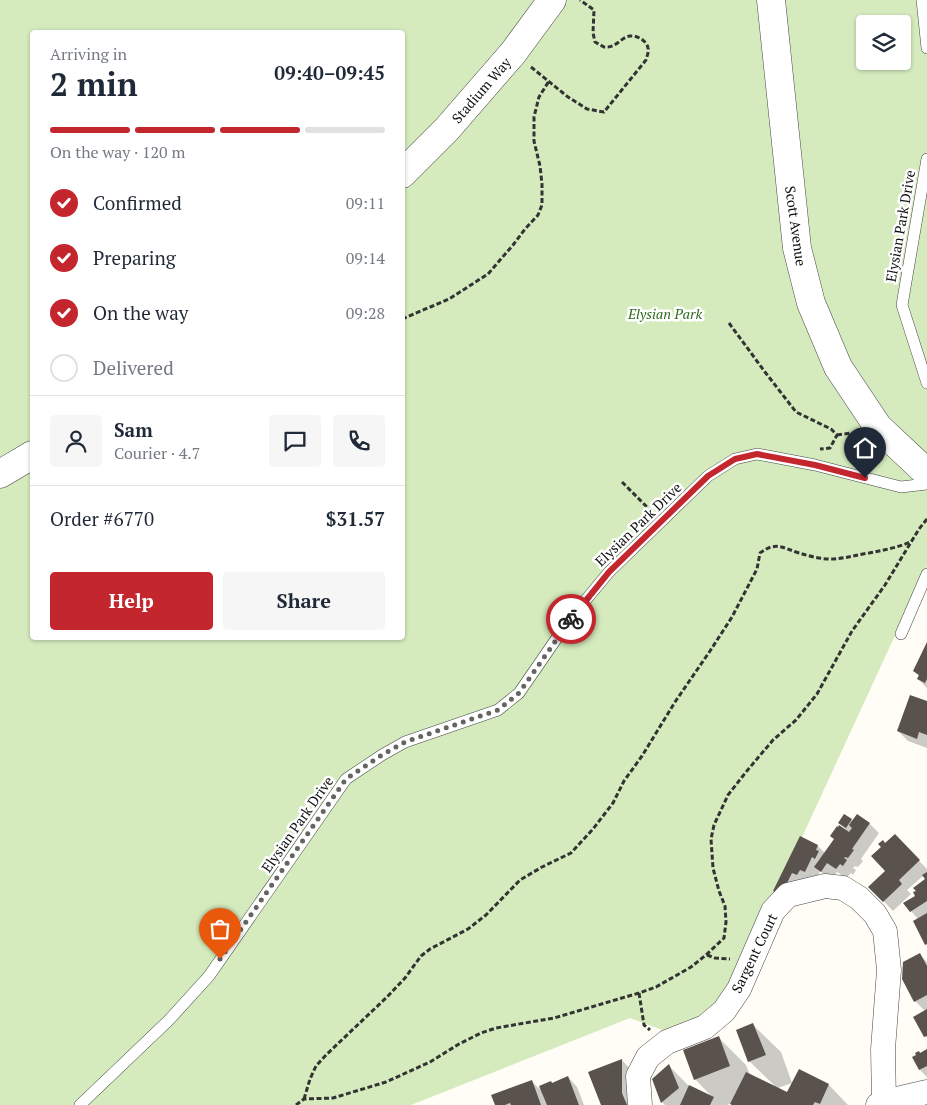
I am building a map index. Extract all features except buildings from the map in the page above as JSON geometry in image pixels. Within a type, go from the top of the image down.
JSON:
[{"type":"street","name":"Stadium Way","points":[[405,171],[447,129],[513,53],[552,0]]},
{"type":"street","name":"Scott Avenue","points":[[771,0],[797,248],[811,303],[838,367],[878,427],[927,473]]},
{"type":"street","points":[[0,474],[30,456]]},
{"type":"street","name":"Sargent Court","points":[[640,1105],[638,1076],[648,1057],[667,1042],[705,1027],[724,1011],[739,989],[773,911],[788,894],[825,886],[843,888],[859,898],[875,914],[884,931],[889,970],[881,1103]]},
{"type":"street","points":[[881,1103],[927,1092]]},
{"type":"lane","points":[[922,0],[927,48]]},
{"type":"lane","name":"Elysian Park Drive","points":[[927,159],[902,306],[927,383]]},
{"type":"lane","name":"Elysian Park Drive","points":[[80,1105],[169,1020],[209,976],[346,779],[405,742],[498,710],[519,693],[570,619],[609,572],[708,476],[735,459],[757,454],[800,462],[901,487],[927,484]]},
{"type":"lane","points":[[901,634],[927,574]]},
{"type":"path","points":[[513,53],[568,97],[587,109],[604,112],[646,60],[648,47],[639,38],[631,36],[612,46],[604,47],[595,42],[592,32],[594,10],[580,0]]},
{"type":"path","points":[[405,318],[449,299],[488,274],[538,216],[542,205],[542,184],[534,141],[534,117],[540,97],[549,82]]},
{"type":"path","points":[[729,323],[796,412],[831,429],[837,435]]},
{"type":"path","points":[[837,435],[851,433]]},
{"type":"path","points":[[800,462],[808,450],[830,448],[837,435]]},
{"type":"path","points":[[622,482],[662,521]]},
{"type":"path","points":[[296,1105],[304,1099],[333,1098],[386,1082],[430,1062],[481,1033],[496,1028],[554,1018],[639,994],[656,987],[691,967],[706,955],[724,938],[725,906],[718,891],[713,868],[711,839],[714,825],[728,795],[774,740],[796,720],[817,694],[852,631],[885,585],[927,519]]},
{"type":"path","points":[[304,1099],[316,1066],[388,997],[421,956],[430,948],[468,929],[486,915],[520,880],[571,853],[593,829],[612,803],[624,781],[732,617],[757,569],[760,553],[767,548],[780,546],[812,557],[828,559],[846,558],[888,550],[911,542]]},
{"type":"path","points":[[639,994],[644,1025],[667,1042]]},
{"type":"green space","name":"Elysian Park","points":[[0,0],[927,0],[927,566],[739,974],[726,996],[698,1020],[668,1032],[630,1018],[411,1105],[0,1105]]},
{"type":"way so far","points":[[220,959],[346,779],[405,742],[498,710],[519,693],[571,619]]},
{"type":"route","points":[[571,619],[609,572],[708,476],[735,459],[757,454],[815,465],[865,478]]}]
